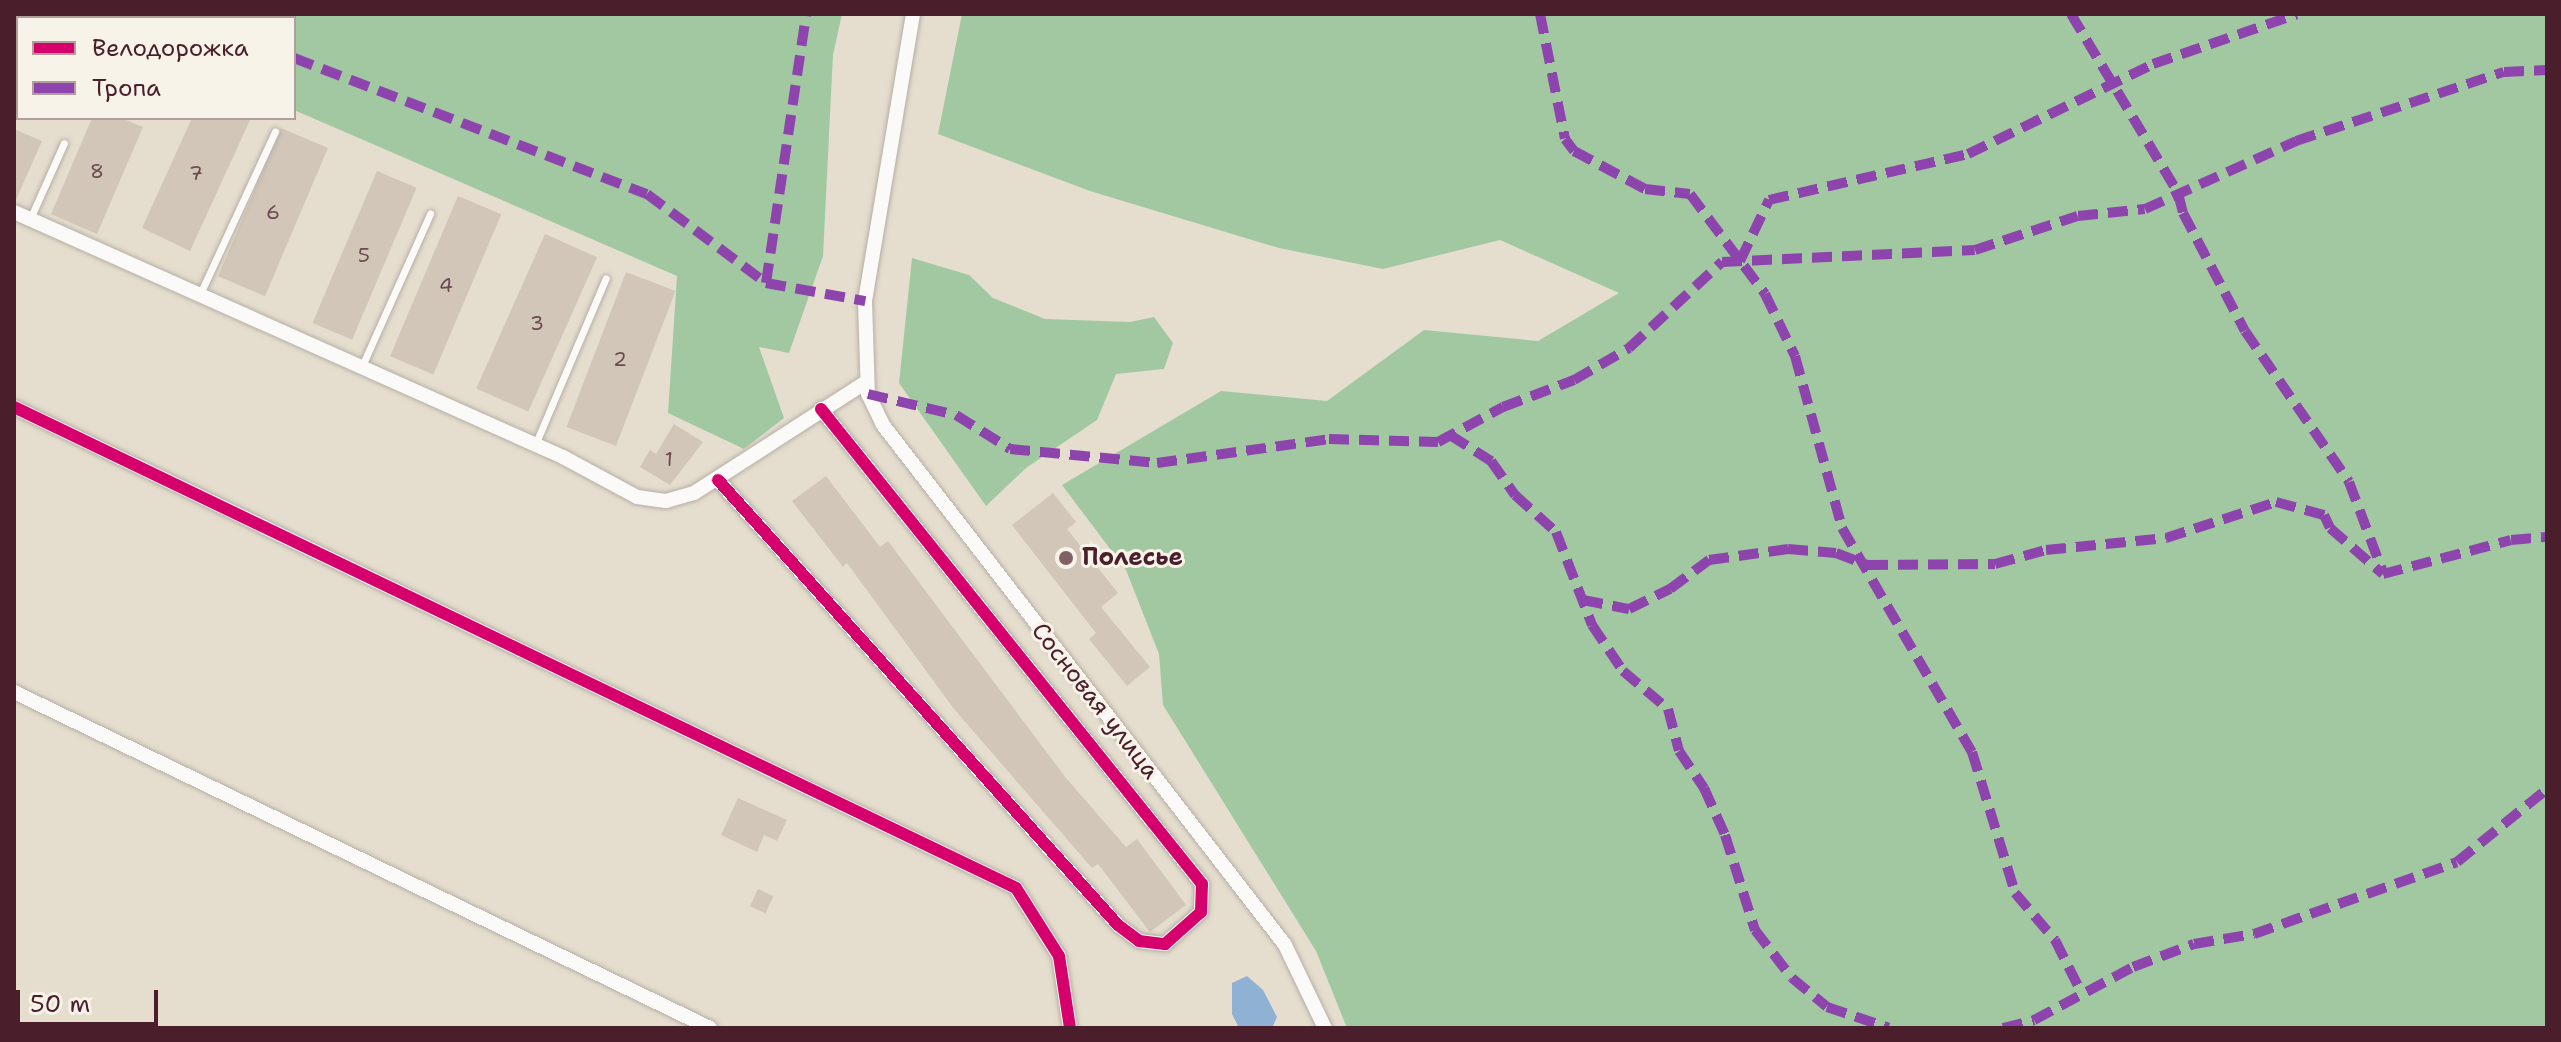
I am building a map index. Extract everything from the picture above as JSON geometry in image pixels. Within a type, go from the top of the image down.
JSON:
[{"type":"street","points":[[14,212],[535,445],[637,497],[679,498],[718,480],[866,378],[865,301],[913,14]]},
{"type":"street","name":"Сосновая улица","points":[[866,378],[883,425],[1285,945],[1325,1028]]},
{"type":"street","points":[[14,407],[1016,888],[1059,956],[1070,1028]]},
{"type":"street","points":[[718,480],[1118,925],[1139,941],[1165,944],[1201,912],[1202,884],[821,409]]},
{"type":"street","points":[[14,692],[710,1028]]},
{"type":"lane","points":[[199,296],[275,132]]},
{"type":"lane","points":[[30,219],[64,143]]},
{"type":"lane","points":[[361,368],[430,214]]},
{"type":"lane","points":[[535,445],[606,278]]},
{"type":"green space","points":[[14,14],[842,14],[833,55],[823,256],[789,353],[759,347],[784,418],[744,449],[668,413],[677,276],[296,111],[296,16],[16,16],[14,85]]},
{"type":"green space","points":[[962,14],[2547,14],[2547,1028],[1347,1028],[1316,951],[1163,705],[1159,654],[1126,570],[1062,485],[1221,391],[1327,401],[1424,330],[1538,341],[1619,293],[1500,240],[1383,269],[1279,248],[1090,191],[938,134]]},
{"type":"green space","points":[[912,258],[969,275],[993,298],[1045,319],[1130,322],[1154,317],[1173,343],[1164,369],[1116,374],[1097,420],[1026,468],[986,506],[899,383]]},
{"type":"water","points":[[1247,976],[1263,990],[1277,1017],[1272,1028],[1239,1028],[1232,1014],[1232,983]]},
{"type":"building","points":[[91,120],[126,120],[143,127],[97,234],[51,214]]},
{"type":"building","points":[[191,120],[250,120],[190,251],[142,228]]},
{"type":"building","points":[[281,128],[328,148],[265,296],[218,276]]},
{"type":"building","points":[[14,129],[42,141],[15,202],[14,202]]},
{"type":"building","points":[[377,171],[417,188],[352,340],[313,323]]},
{"type":"building","points":[[458,196],[501,214],[433,375],[390,356]]},
{"type":"building","points":[[545,234],[597,257],[528,412],[476,388]]},
{"type":"building","points":[[626,272],[675,291],[616,446],[567,427]]},
{"type":"building","points":[[674,424],[703,442],[670,485],[640,467],[650,450],[656,454]]},
{"type":"building","points":[[826,476],[880,547],[888,541],[1066,778],[1126,847],[1137,839],[1186,905],[1150,932],[1098,864],[1092,868],[954,709],[847,563],[843,567],[792,501]]},
{"type":"building","points":[[1053,493],[1076,522],[1067,529],[1118,593],[1101,607],[1150,667],[1127,686],[1089,639],[1096,633],[1012,525]]},
{"type":"building","points":[[738,798],[787,820],[777,841],[764,835],[757,852],[721,835]]},
{"type":"building","points":[[758,889],[773,896],[765,913],[750,906]]},
{"type":"marked path","points":[[178,14],[184,16]]},
{"type":"marked path","points":[[766,283],[806,14]]},
{"type":"marked path","points":[[1540,14],[1565,139],[1574,151],[1645,189],[1690,194],[1765,294],[1795,356],[1842,528],[1972,752],[2015,893],[2055,940],[2081,992]]},
{"type":"marked path","points":[[2071,14],[2178,193],[2183,213],[2245,331],[2349,482],[2382,570]]},
{"type":"marked path","points":[[1740,261],[1769,200],[1968,154],[2153,64],[2297,14]]},
{"type":"marked path","points":[[296,59],[647,194],[766,283],[865,301]]},
{"type":"marked path","points":[[868,394],[956,415],[1010,449],[1157,463],[1329,439],[1438,442],[1503,407],[1574,380],[1629,348],[1722,262],[1975,250],[2078,216],[2145,209],[2296,141],[2504,72],[2547,70]]},
{"type":"marked path","points":[[1450,435],[1491,461],[1515,495],[1556,532],[1592,625],[1623,671],[1668,709],[1679,751],[1704,788],[1725,835],[1755,930],[1792,978],[1827,1007],[1889,1028]]},
{"type":"marked path","points":[[1583,600],[1629,609],[1670,589],[1709,560],[1788,549],[1836,553],[1868,565],[1995,564],[2046,550],[2166,538],[2276,502],[2324,515],[2330,528],[2383,574],[2511,540],[2547,537]]},
{"type":"marked path","points":[[2003,1028],[2034,1020],[2133,967],[2194,944],[2254,934],[2457,862],[2547,789]]},
{"type":"cycle path","points":[[14,407],[1016,888],[1059,956],[1070,1028]]},
{"type":"cycle path","points":[[718,480],[1118,925],[1139,941],[1165,944],[1201,912],[1202,884],[821,409]]},
{"type":"place","name":"Полесье","points":[[1066,558]]}]
